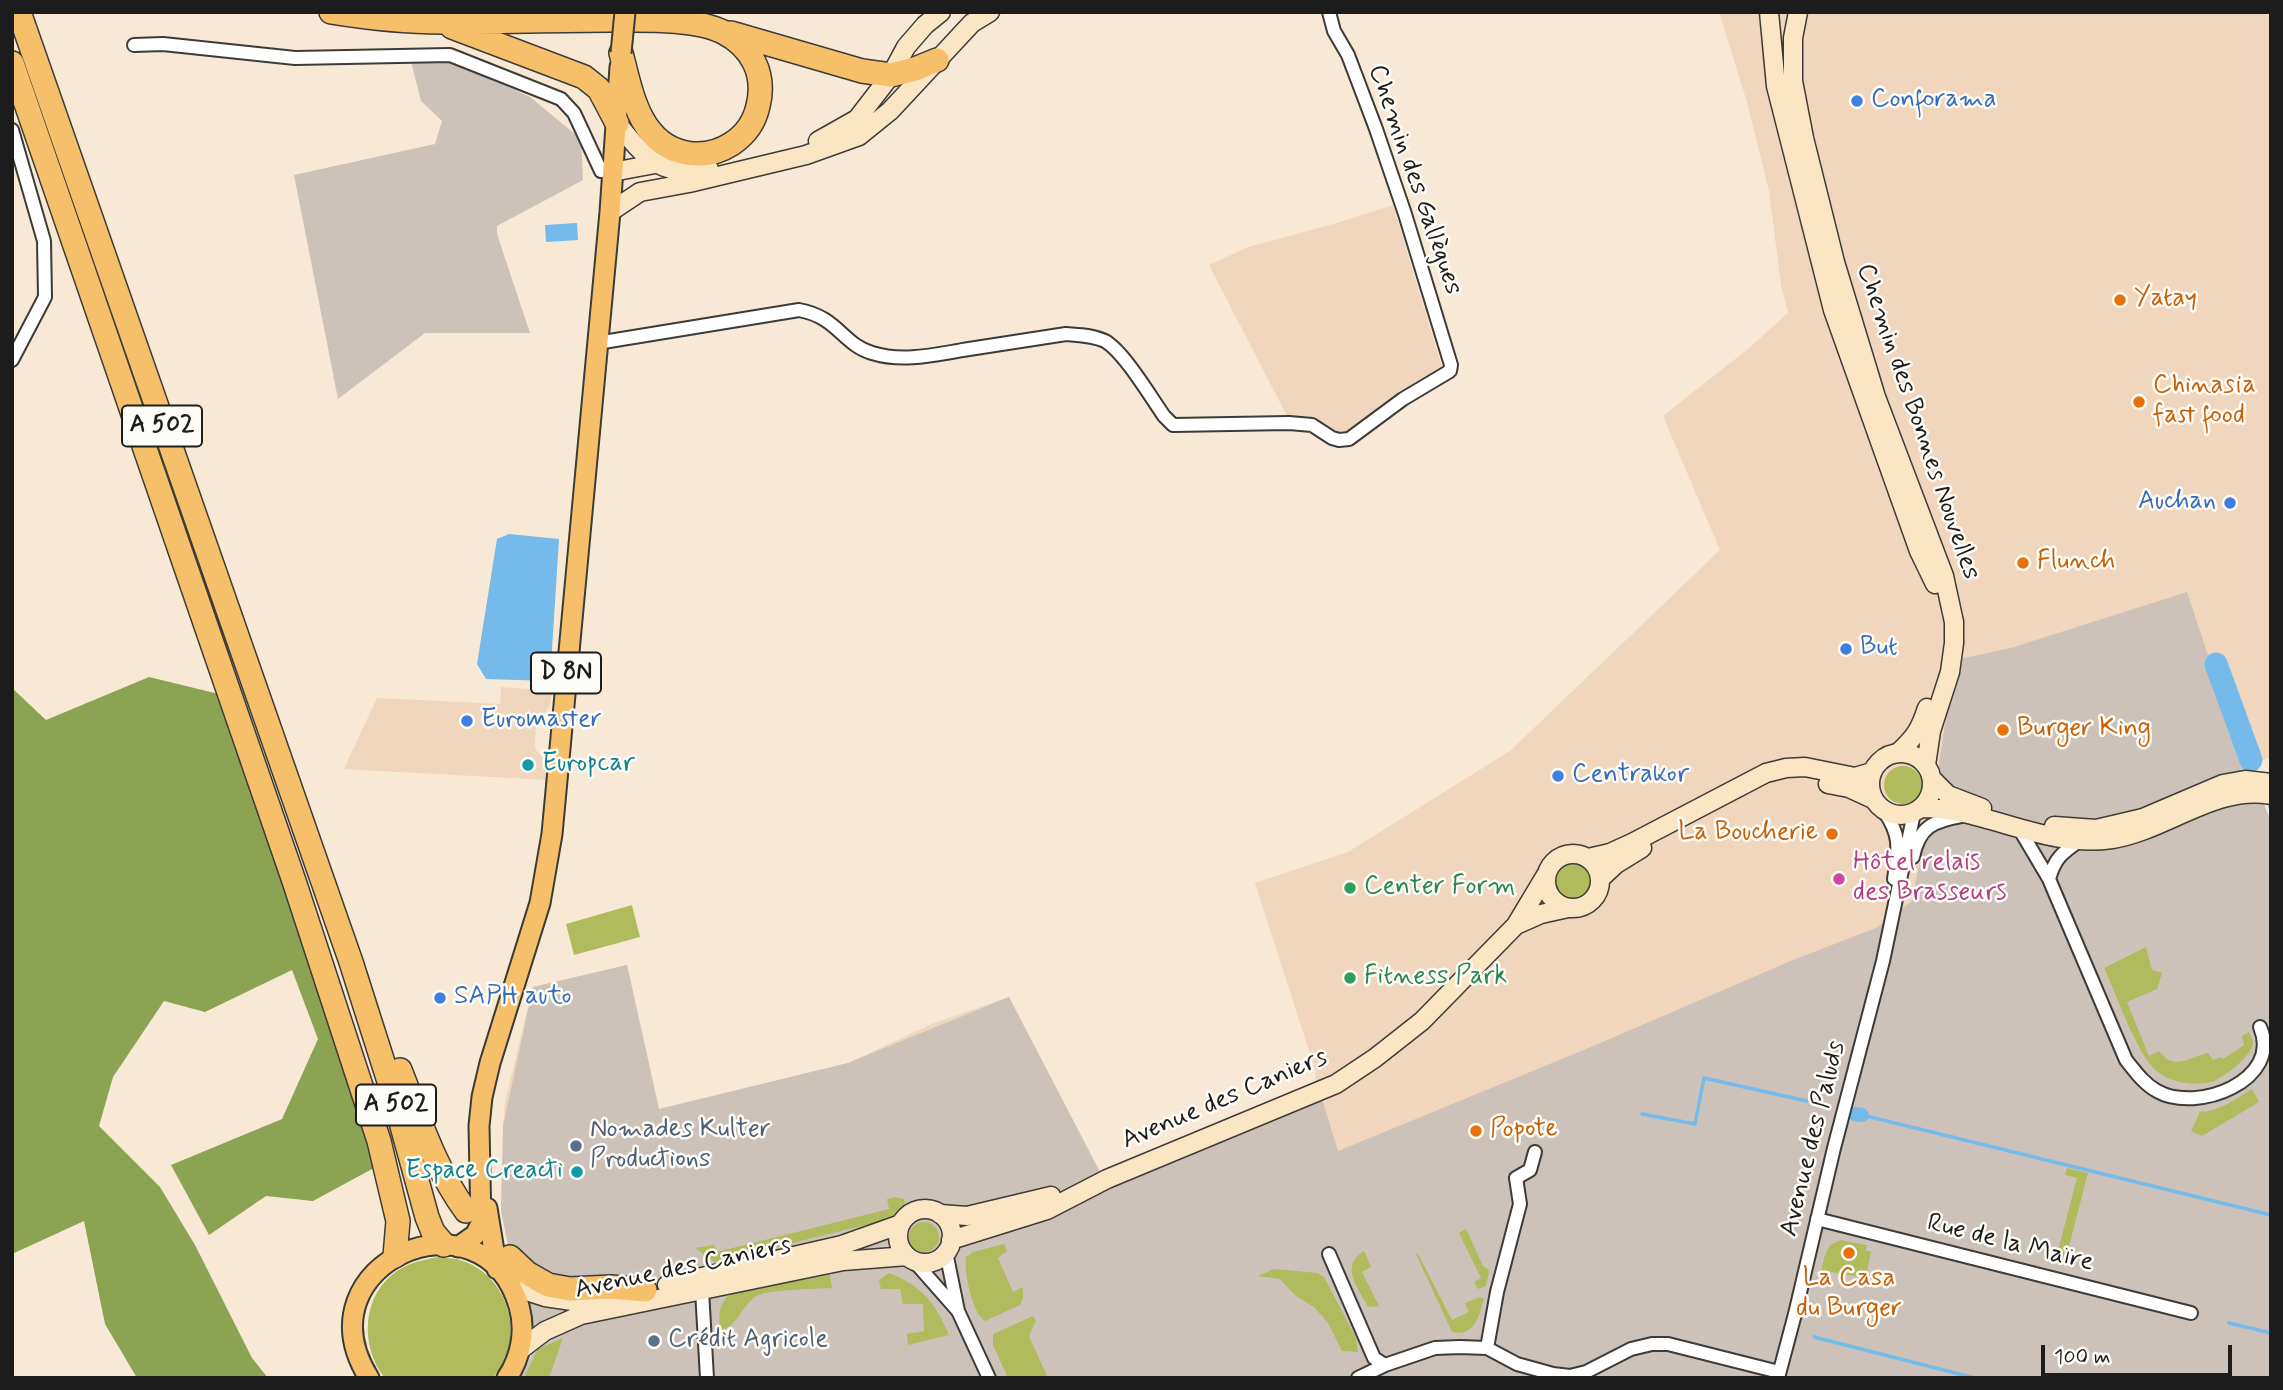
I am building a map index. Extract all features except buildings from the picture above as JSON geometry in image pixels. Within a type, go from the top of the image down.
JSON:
[{"type":"highway","points":[[331,12],[440,22],[648,20],[687,23],[862,71],[891,75],[937,60]]},
{"type":"highway","name":"A 502","points":[[21,19],[351,962],[394,1097],[427,1217],[433,1232],[451,1246]]},
{"type":"highway","points":[[440,22],[584,77],[599,89],[617,123]]},
{"type":"highway","points":[[621,52],[632,95],[644,124],[659,140],[682,152],[694,154],[719,151],[731,145],[746,131],[757,114],[761,95],[761,78],[757,64],[744,47],[721,31]]},
{"type":"highway","name":"A 502","points":[[12,63],[338,1014],[379,1141],[398,1221],[395,1256]]},
{"type":"highway","points":[[351,962],[372,1004],[440,1169],[466,1211]]},
{"type":"highway","points":[[504,1263],[548,1285],[570,1289],[611,1287],[645,1290]]},
{"type":"main road","name":"D 8N","points":[[451,1246],[475,1235],[481,1224],[479,1126],[482,1097],[540,903],[550,844],[610,212],[625,12]]},
{"type":"main road","name":"D 8N","points":[[479,1126],[489,1225],[504,1263]]},
{"type":"main road","points":[[369,1378],[356,1349],[353,1332],[358,1302],[368,1282],[395,1256],[419,1247],[451,1246],[504,1263],[522,1324],[520,1350],[507,1378]]},
{"type":"street","points":[[617,123],[634,145],[655,164],[677,172],[703,170],[809,144],[857,119],[891,75],[906,47],[942,12]]},
{"type":"street","points":[[610,212],[640,192],[806,155],[859,136],[890,111],[972,23],[990,12]]},
{"type":"street","name":"Chemin des Gallègues","points":[[597,343],[799,310],[832,323],[863,349],[897,359],[1066,334],[1086,336],[1102,340],[1116,349],[1173,425],[1300,424],[1312,425],[1339,440],[1349,439],[1403,398],[1450,371],[1451,365],[1397,190],[1348,55],[1334,31],[1329,12]]},
{"type":"street","name":"Chemin des Bonnes Nouvelles","points":[[1769,12],[1776,86],[1833,310],[1919,551],[1934,579],[1943,622],[1939,670],[1921,727],[1898,753]]},
{"type":"street","name":"Chemin des Bonnes Nouvelles","points":[[1798,12],[1793,38],[1793,81],[1832,250],[1876,397],[1944,576],[1954,622],[1950,672],[1931,731],[1929,772]]},
{"type":"street","points":[[134,45],[163,44],[295,58],[450,55],[561,99],[574,113],[601,171],[612,172],[655,164]]},
{"type":"street","points":[[12,130],[44,242],[45,297],[12,360]]},
{"type":"street","points":[[612,172],[640,192]]},
{"type":"street","points":[[1878,805],[1870,786],[1872,772],[1882,759],[1898,753],[1914,755],[1948,795],[1972,805],[2046,825],[2082,828],[2096,828],[2143,818],[2223,785],[2245,780],[2271,783]]},
{"type":"street","points":[[1588,858],[1632,843],[1766,773],[1805,767],[1855,777],[1872,772]]},
{"type":"street","points":[[1918,811],[1931,795],[1929,772]]},
{"type":"street","points":[[1600,879],[1636,851],[1767,785],[1790,778],[1849,788],[1897,816],[1944,808],[2020,830],[2079,841],[2136,834],[2230,795],[2249,792],[2271,795]]},
{"type":"street","name":"Avenue des Paluds","points":[[1878,805],[1893,825],[1897,836],[1893,884],[1895,911]]},
{"type":"street","name":"Avenue des Paluds","points":[[1778,1375],[1918,811]]},
{"type":"street","name":"Avenue des Paluds","points":[[1895,911],[1907,887],[1922,832],[1936,822],[1968,815]]},
{"type":"street","points":[[2020,830],[2049,878],[2126,1060],[2157,1092],[2183,1099],[2212,1097],[2232,1088],[2258,1068],[2262,1060],[2265,1044],[2260,1027]]},
{"type":"street","points":[[2049,878],[2053,863],[2079,841]]},
{"type":"street","points":[[1579,854],[1588,858],[1597,867],[1600,888],[1584,906],[1567,908],[1553,899],[1548,892],[1546,875],[1553,862],[1561,856],[1579,854]]},
{"type":"street","name":"Avenue des Caniers","points":[[948,1246],[1047,1210],[1108,1179],[1336,1084],[1422,1021],[1516,925],[1546,875]]},
{"type":"street","name":"Avenue des Caniers","points":[[1516,925],[1567,908]]},
{"type":"street","points":[[1487,1348],[1497,1292],[1520,1204],[1516,1178],[1530,1170],[1535,1152]]},
{"type":"street","name":"Avenue des Caniers","points":[[940,1214],[967,1216],[1032,1202],[1108,1179]]},
{"type":"street","points":[[958,1311],[898,1241],[901,1224],[914,1212],[922,1209],[940,1214],[949,1226],[948,1246],[958,1311],[989,1378]]},
{"type":"street","name":"Rue de la Maïre","points":[[1817,1219],[2191,1313]]},
{"type":"street","name":"Avenue des Caniers","points":[[511,1286],[545,1297],[579,1302],[645,1290],[842,1245],[901,1224]]},
{"type":"street","points":[[911,1259],[932,1262],[948,1246]]},
{"type":"street","points":[[1329,1254],[1374,1357],[1385,1366]]},
{"type":"street","name":"Avenue des Caniers","points":[[520,1350],[545,1331],[581,1315],[843,1261],[911,1259]]},
{"type":"street","points":[[702,1290],[707,1378]]},
{"type":"street","points":[[1358,1378],[1435,1348],[1487,1348],[1517,1364],[1570,1376],[1586,1372],[1631,1349],[1652,1344],[1668,1344],[1778,1375]]},
{"type":"shaded area","points":[[1719,12],[2271,12],[2271,757],[2249,766],[2271,822],[2271,1378],[520,1378],[531,1356],[501,1211],[503,1126],[505,1102],[533,987],[627,965],[659,1109],[848,1063],[934,1023],[1009,997],[1100,1172],[1316,1083],[1315,1069],[1255,883],[1348,852],[1510,751],[1720,550],[1663,416],[1748,349],[1788,313],[1781,285],[1769,191],[1747,102]]},
{"type":"shaded area","points":[[451,61],[530,97],[581,139],[583,180],[497,226],[497,234],[530,333],[425,333],[338,399],[294,175],[435,144],[442,121],[421,101],[411,62]]},
{"type":"shaded area","points":[[1393,205],[1443,371],[1355,431],[1340,435],[1288,418],[1209,265],[1248,247]]},
{"type":"shaded area","points":[[2187,592],[2223,700],[2271,822],[2271,1378],[520,1378],[531,1356],[501,1211],[503,1126],[533,987],[627,965],[659,1109],[848,1063],[1009,997],[1100,1172],[1317,1083],[1338,1151],[1793,960],[1876,928],[1912,901],[1939,764],[1955,660],[2011,648]]},
{"type":"shaded area","points":[[501,687],[552,691],[546,712],[536,718],[535,748],[543,759],[547,780],[344,769],[377,698],[500,704]]},
{"type":"green space","points":[[149,677],[223,695],[348,1076],[374,1168],[313,1201],[266,1196],[209,1235],[171,1165],[282,1119],[318,1039],[292,970],[205,1012],[164,1001],[113,1077],[99,1126],[160,1187],[195,1245],[252,1358],[268,1378],[137,1378],[105,1324],[84,1221],[12,1254],[12,688],[46,720]]},
{"type":"green space","points":[[1903,766],[1917,771],[1922,785],[1917,799],[1903,804],[1889,799],[1884,785],[1889,771]]},
{"type":"green space","points":[[1573,864],[1585,869],[1590,881],[1585,893],[1573,898],[1561,893],[1556,881],[1561,869]]},
{"type":"green space","points":[[632,905],[640,937],[574,955],[566,924]]},
{"type":"green space","points":[[2146,947],[2152,970],[2162,973],[2157,989],[2127,1002],[2149,1056],[2159,1051],[2176,1062],[2208,1053],[2213,1060],[2221,1057],[2223,1059],[2244,1045],[2242,1036],[2249,1032],[2253,1042],[2248,1053],[2236,1066],[2216,1080],[2191,1084],[2177,1081],[2159,1073],[2143,1054],[2104,968]]},
{"type":"green space","points":[[2252,1089],[2259,1102],[2202,1136],[2191,1131],[2200,1112],[2221,1107]]},
{"type":"green space","points":[[2067,1168],[2088,1173],[2066,1258],[2056,1258],[2077,1178],[2065,1175]]},
{"type":"green space","points":[[887,1199],[904,1199],[905,1206],[898,1213],[878,1222],[715,1262],[695,1248],[714,1245],[717,1252],[889,1209]]},
{"type":"green space","points":[[924,1222],[935,1226],[939,1237],[935,1248],[924,1252],[913,1248],[909,1237],[913,1226]]},
{"type":"green space","points":[[1466,1229],[1483,1266],[1489,1270],[1486,1286],[1478,1289],[1474,1282],[1481,1278],[1459,1233]]},
{"type":"green space","points":[[1841,1240],[1867,1245],[1866,1251],[1871,1251],[1866,1278],[1821,1270],[1830,1245]]},
{"type":"green space","points":[[1004,1244],[1007,1251],[998,1258],[1013,1292],[1023,1287],[1023,1299],[1020,1305],[985,1321],[976,1310],[970,1292],[966,1257],[973,1252]]},
{"type":"green space","points":[[1364,1251],[1371,1267],[1362,1272],[1379,1306],[1368,1307],[1353,1277],[1353,1263]]},
{"type":"green space","points":[[1416,1254],[1452,1320],[1469,1312],[1465,1303],[1481,1297],[1484,1299],[1478,1318],[1471,1328],[1460,1333],[1452,1332]]},
{"type":"green space","points":[[438,1257],[460,1260],[474,1266],[487,1275],[504,1300],[509,1314],[510,1344],[504,1362],[493,1378],[385,1378],[377,1365],[368,1337],[368,1322],[377,1293],[385,1281],[402,1268]]},
{"type":"green space","points":[[1274,1269],[1317,1273],[1324,1277],[1356,1338],[1358,1352],[1342,1351],[1328,1323],[1314,1307],[1296,1296],[1280,1279],[1258,1276]]},
{"type":"green space","points":[[889,1273],[926,1296],[949,1335],[908,1345],[907,1334],[924,1331],[923,1304],[903,1304],[900,1289],[881,1289],[879,1280]]},
{"type":"green space","points":[[830,1275],[832,1288],[780,1291],[755,1297],[731,1325],[720,1331],[720,1309],[732,1293]]},
{"type":"green space","points":[[1033,1316],[1036,1321],[1029,1336],[1048,1378],[1008,1378],[993,1345],[993,1334]]},
{"type":"green space","points":[[563,1338],[549,1378],[524,1378],[538,1349]]},
{"type":"water","points":[[577,223],[578,240],[546,242],[545,225]]},
{"type":"water","points":[[509,534],[559,539],[550,681],[486,679],[477,664],[497,539]]},
{"type":"waterway","points":[[2216,664],[2251,760]]},
{"type":"waterway","points":[[1642,1114],[1695,1124],[1704,1078],[1807,1101]]},
{"type":"waterway","points":[[1855,1114],[1862,1115]]},
{"type":"waterway","points":[[1862,1115],[2271,1215]]},
{"type":"waterway","points":[[2229,1323],[2271,1333]]},
{"type":"waterway","points":[[1814,1337],[1975,1378]]},
{"type":"place","name":"Conforama","points":[[1857,101]]},
{"type":"place","name":"Yatay","points":[[2120,300]]},
{"type":"place","name":"Chinasia fast food","points":[[2139,402]]},
{"type":"place","name":"Auchan","points":[[2230,503]]},
{"type":"place","name":"Flunch","points":[[2023,563]]},
{"type":"place","name":"But","points":[[1846,649]]},
{"type":"place","name":"Euromaster","points":[[467,721]]},
{"type":"place","name":"Burger King","points":[[2003,730]]},
{"type":"place","name":"Europcar","points":[[528,765]]},
{"type":"place","name":"Centrakor","points":[[1558,776]]},
{"type":"place","name":"La Boucherie","points":[[1832,834]]},
{"type":"place","name":"Hôtel relais des Brasseurs","points":[[1839,879]]},
{"type":"place","name":"Center Form","points":[[1350,888]]},
{"type":"place","name":"Fitness Park","points":[[1350,978]]},
{"type":"place","name":"SAPH auto","points":[[440,998]]},
{"type":"place","name":"Popote","points":[[1476,1131]]},
{"type":"place","name":"Nomades Kulter Productions","points":[[576,1146]]},
{"type":"place","name":"Espace Creacti","points":[[577,1172]]},
{"type":"place","name":"La Casa du Burger","points":[[1849,1253]]},
{"type":"place","name":"Crédit Agricole","points":[[654,1341]]}]
